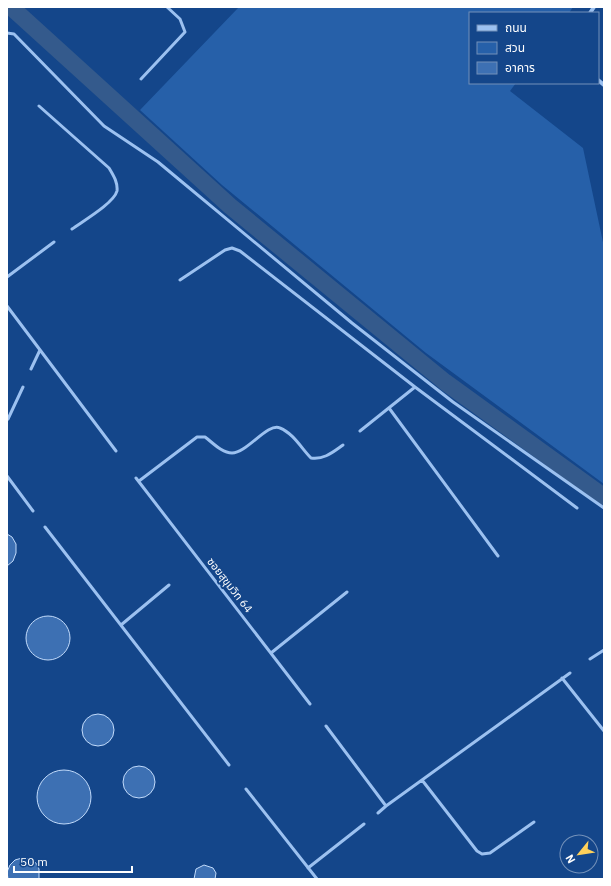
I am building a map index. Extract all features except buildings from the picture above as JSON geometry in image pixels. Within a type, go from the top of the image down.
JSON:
[{"type":"lane","points":[[141,79],[184,32],[180,20],[167,7]]},
{"type":"lane","points":[[7,33],[14,34],[104,126],[158,162],[352,323],[453,402],[604,508]]},
{"type":"lane","points":[[39,106],[109,168],[116,179],[117,190],[113,199],[72,229]]},
{"type":"lane","points":[[7,277],[54,242]]},
{"type":"lane","points":[[180,280],[225,250],[232,248],[240,251],[415,387],[577,508]]},
{"type":"lane","points":[[7,306],[116,451]]},
{"type":"lane","points":[[31,369],[40,350]]},
{"type":"lane","points":[[8,419],[23,387]]},
{"type":"lane","points":[[360,432],[415,387]]},
{"type":"lane","points":[[389,408],[498,556]]},
{"type":"lane","points":[[139,482],[197,437],[206,437],[223,450],[232,453],[242,450],[272,427],[279,427],[288,433],[311,458],[317,459],[327,456],[343,445]]},
{"type":"lane","points":[[7,476],[33,511]]},
{"type":"lane","name":"ซอยสุขุมวิท 64","points":[[136,478],[310,704]]},
{"type":"lane","points":[[45,527],[229,765]]},
{"type":"lane","points":[[121,625],[169,585]]},
{"type":"lane","points":[[271,653],[347,592]]},
{"type":"lane","points":[[590,659],[604,650]]},
{"type":"lane","points":[[378,813],[570,673]]},
{"type":"lane","points":[[562,678],[604,731]]},
{"type":"lane","points":[[326,726],[386,806]]},
{"type":"lane","points":[[422,780],[476,852],[482,854],[490,853],[534,822]]},
{"type":"lane","points":[[246,788],[317,879]]},
{"type":"lane","points":[[308,868],[364,824]]},
{"type":"green space","points":[[239,7],[573,7],[570,12],[469,12],[469,84],[515,84],[510,91],[583,148],[604,247],[604,484],[426,353],[222,185],[140,110]]},
{"type":"waterway","points":[[11,7],[230,206],[445,382],[604,497]]}]
